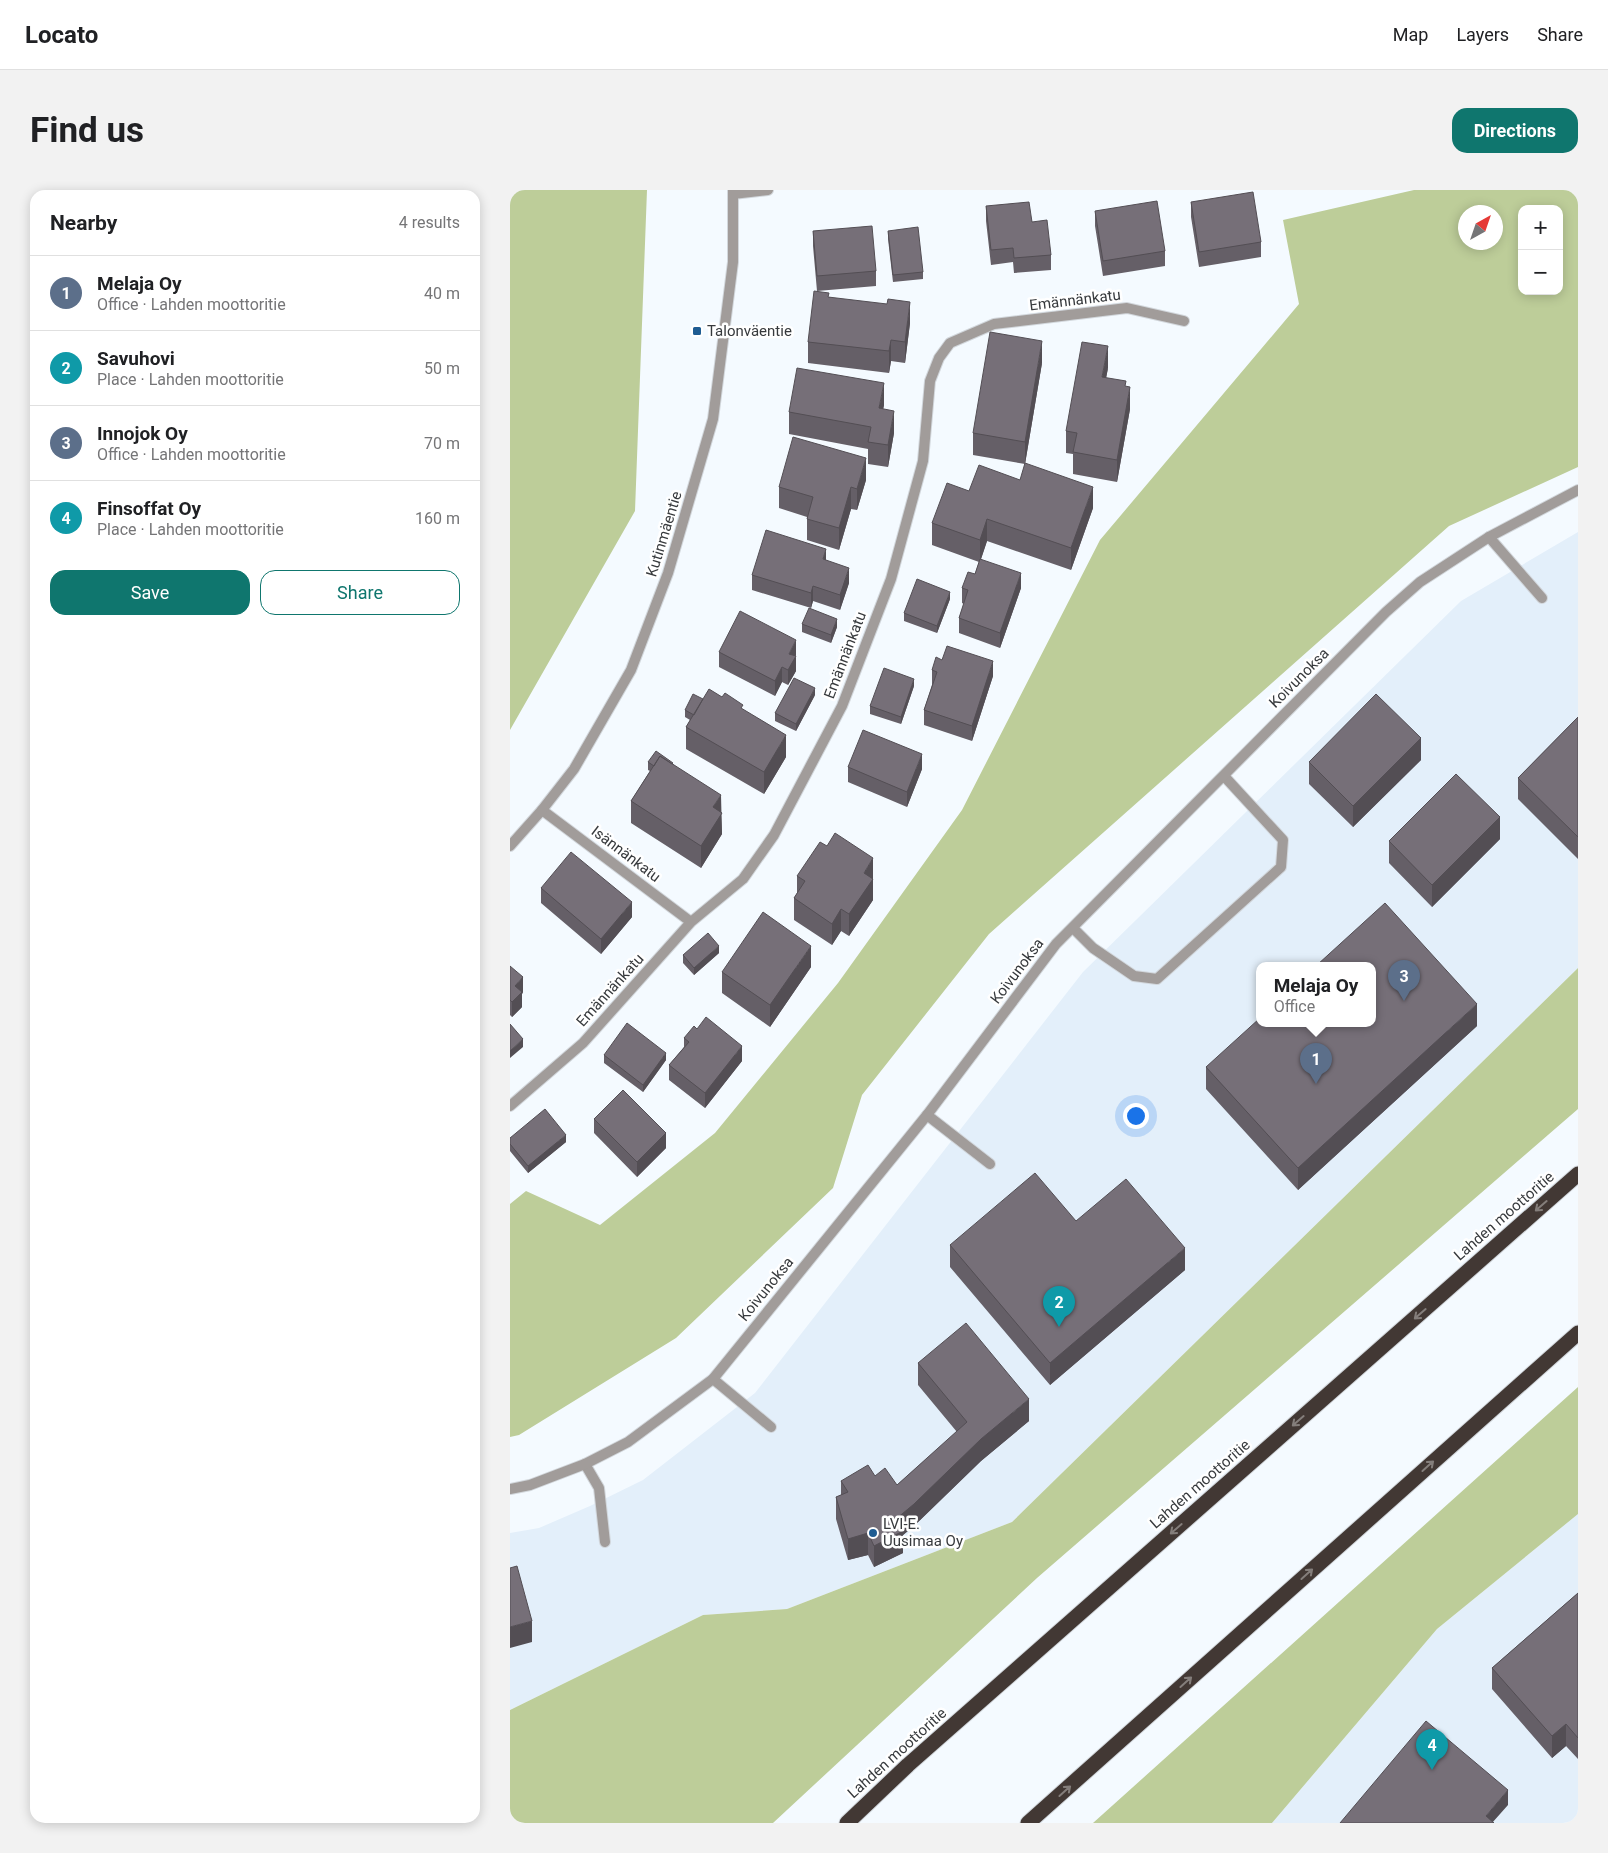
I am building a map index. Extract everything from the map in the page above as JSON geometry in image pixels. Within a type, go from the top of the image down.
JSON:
[{"type":"highway","name":"Lahden moottoritie","points":[[847,1823],[908,1765],[1578,1174]]},
{"type":"highway","points":[[1028,1823],[1578,1333]]},
{"type":"street","points":[[733,192],[768,190]]},
{"type":"street","name":"Kutinmäentie","points":[[510,846],[542,810],[574,769],[632,670],[668,573],[713,419],[733,262],[733,192]]},
{"type":"street","name":"Emännänkatu","points":[[510,1106],[582,1043],[691,922],[743,879],[774,835],[842,706],[892,579],[923,461],[930,381],[939,358],[950,343],[994,324],[1127,308],[1184,321]]},
{"type":"street","name":"Koivunoksa","points":[[510,1489],[530,1485],[585,1464],[628,1442],[712,1379],[928,1114],[1056,944],[1386,612],[1420,582],[1489,536],[1578,490]]},
{"type":"street","points":[[1489,536],[1542,598]]},
{"type":"street","points":[[1073,928],[1093,948],[1134,976],[1157,978],[1281,867],[1283,840],[1224,776]]},
{"type":"street","name":"Isännänkatu","points":[[542,810],[691,922]]},
{"type":"street","points":[[928,1114],[990,1164]]},
{"type":"street","points":[[712,1379],[771,1427]]},
{"type":"street","points":[[585,1464],[598,1488],[605,1542]]},
{"type":"shaded area","points":[[1578,532],[1578,968],[1012,1522],[787,1609],[703,1615],[510,1710],[510,1533],[539,1528],[643,1480],[755,1393],[1083,972],[1461,601]]},
{"type":"shaded area","points":[[1578,1514],[1578,1823],[1272,1823],[1437,1629]]},
{"type":"green space","points":[[510,190],[647,190],[635,511],[510,730]]},
{"type":"green space","points":[[1414,190],[1578,190],[1578,467],[1449,526],[989,934],[862,1095],[833,1188],[676,1338],[519,1435],[510,1437],[510,1204],[526,1191],[600,1225],[715,1133],[838,983],[962,810],[1100,540],[1299,304],[1283,220]]},
{"type":"green space","points":[[1578,968],[1578,1109],[1037,1578],[773,1823],[510,1823],[510,1710],[703,1615],[787,1609],[1012,1522]]},
{"type":"green space","points":[[1578,1387],[1578,1514],[1437,1629],[1272,1823],[1093,1823]]},
{"type":"building","points":[[1253,192],[1261,242],[1199,252],[1191,202]]},
{"type":"building","points":[[1157,201],[1165,251],[1103,261],[1095,211]]},
{"type":"building","points":[[1029,202],[1032,222],[1047,220],[1051,255],[1014,258],[1013,248],[991,250],[986,206]]},
{"type":"building","points":[[872,226],[876,271],[817,276],[813,231]]},
{"type":"building","points":[[918,227],[923,272],[893,275],[888,231]]},
{"type":"building","points":[[814,291],[829,293],[828,297],[887,304],[888,299],[910,302],[905,342],[891,340],[889,351],[808,342]]},
{"type":"building","points":[[990,332],[1042,341],[1025,442],[973,433]]},
{"type":"building","points":[[1082,342],[1108,346],[1102,377],[1126,381],[1125,386],[1130,387],[1117,460],[1073,452],[1077,433],[1066,431]]},
{"type":"building","points":[[797,368],[884,383],[879,408],[894,411],[888,445],[868,442],[871,427],[789,412]]},
{"type":"building","points":[[793,437],[866,458],[857,489],[851,487],[839,528],[807,519],[813,497],[779,487]]},
{"type":"building","points":[[1025,463],[1093,487],[1071,548],[987,519],[980,540],[932,523],[947,483],[969,491],[979,465],[1020,480]]},
{"type":"building","points":[[766,530],[826,549],[823,559],[849,568],[840,595],[813,586],[811,593],[752,575]]},
{"type":"building","points":[[980,559],[1021,573],[1000,633],[959,618],[968,590],[962,588],[968,572],[975,574]]},
{"type":"building","points":[[917,579],[950,592],[937,626],[904,613]]},
{"type":"building","points":[[809,608],[837,619],[831,635],[802,624]]},
{"type":"building","points":[[740,611],[796,640],[789,654],[796,656],[788,670],[782,667],[775,681],[719,652]]},
{"type":"building","points":[[947,646],[993,661],[972,726],[924,710],[937,672],[932,670],[936,657],[942,660]]},
{"type":"building","points":[[884,668],[914,679],[901,717],[870,706]]},
{"type":"building","points":[[794,678],[815,688],[796,724],[775,713]]},
{"type":"building","points":[[709,689],[722,697],[725,693],[743,705],[741,708],[786,735],[764,772],[686,727]]},
{"type":"building","points":[[693,694],[703,699],[694,715],[685,710]]},
{"type":"building","points":[[1376,694],[1421,738],[1353,806],[1309,762]]},
{"type":"building","points":[[1578,717],[1578,837],[1518,778]]},
{"type":"building","points":[[863,730],[922,754],[907,792],[848,767]]},
{"type":"building","points":[[656,751],[673,763],[660,756],[654,766],[648,762]]},
{"type":"building","points":[[660,756],[721,795],[713,807],[722,813],[701,846],[631,801]]},
{"type":"building","points":[[1456,774],[1500,817],[1432,885],[1389,841]]},
{"type":"building","points":[[835,833],[873,858],[864,873],[873,879],[849,914],[841,909],[832,924],[794,898],[805,881],[797,876],[820,842],[827,846]]},
{"type":"building","points":[[571,852],[632,902],[601,939],[541,888]]},
{"type":"building","points":[[1385,903],[1477,1004],[1298,1168],[1206,1067],[1256,1022],[1256,1027],[1376,1027],[1376,962],[1320,962]]},
{"type":"building","points":[[763,912],[811,946],[770,1005],[722,972]]},
{"type":"building","points":[[708,933],[719,946],[694,968],[683,955]]},
{"type":"building","points":[[510,966],[523,977],[515,986],[522,992],[512,1002],[510,1000]]},
{"type":"building","points":[[706,1017],[742,1046],[705,1093],[669,1065],[689,1042],[684,1038],[694,1026],[697,1029]]},
{"type":"building","points":[[627,1023],[666,1053],[643,1085],[604,1055]]},
{"type":"building","points":[[510,1024],[523,1039],[510,1051]]},
{"type":"building","points":[[623,1090],[666,1133],[637,1162],[594,1119]]},
{"type":"building","points":[[545,1109],[566,1135],[528,1166],[510,1144],[510,1138]]},
{"type":"building","points":[[1035,1173],[1076,1221],[1126,1179],[1185,1248],[1050,1363],[950,1245]]},
{"type":"building","points":[[966,1323],[1029,1399],[981,1439],[896,1519],[903,1531],[874,1546],[868,1533],[848,1539],[836,1497],[848,1492],[841,1481],[868,1465],[875,1476],[885,1468],[897,1485],[967,1422],[918,1363]]},
{"type":"building","points":[[517,1566],[532,1621],[510,1627],[510,1568]]},
{"type":"building","points":[[1578,1593],[1578,1738],[1566,1724],[1552,1736],[1492,1668]]},
{"type":"building","points":[[1426,1721],[1508,1790],[1486,1816],[1494,1823],[1340,1823]]},
{"type":"place","name":"Talonväentie","points":[[697,331]]},
{"type":"place","name":"Innojok Oy","points":[[1404,1001]]},
{"type":"place","name":"Melaja Oy","points":[[1316,1084]]},
{"type":"place","name":"Savuhovi","points":[[1059,1327]]},
{"type":"place","name":"LVI-E. Uusimaa Oy","points":[[873,1533]]},
{"type":"place","name":"Finsoffat Oy","points":[[1432,1770]]}]
